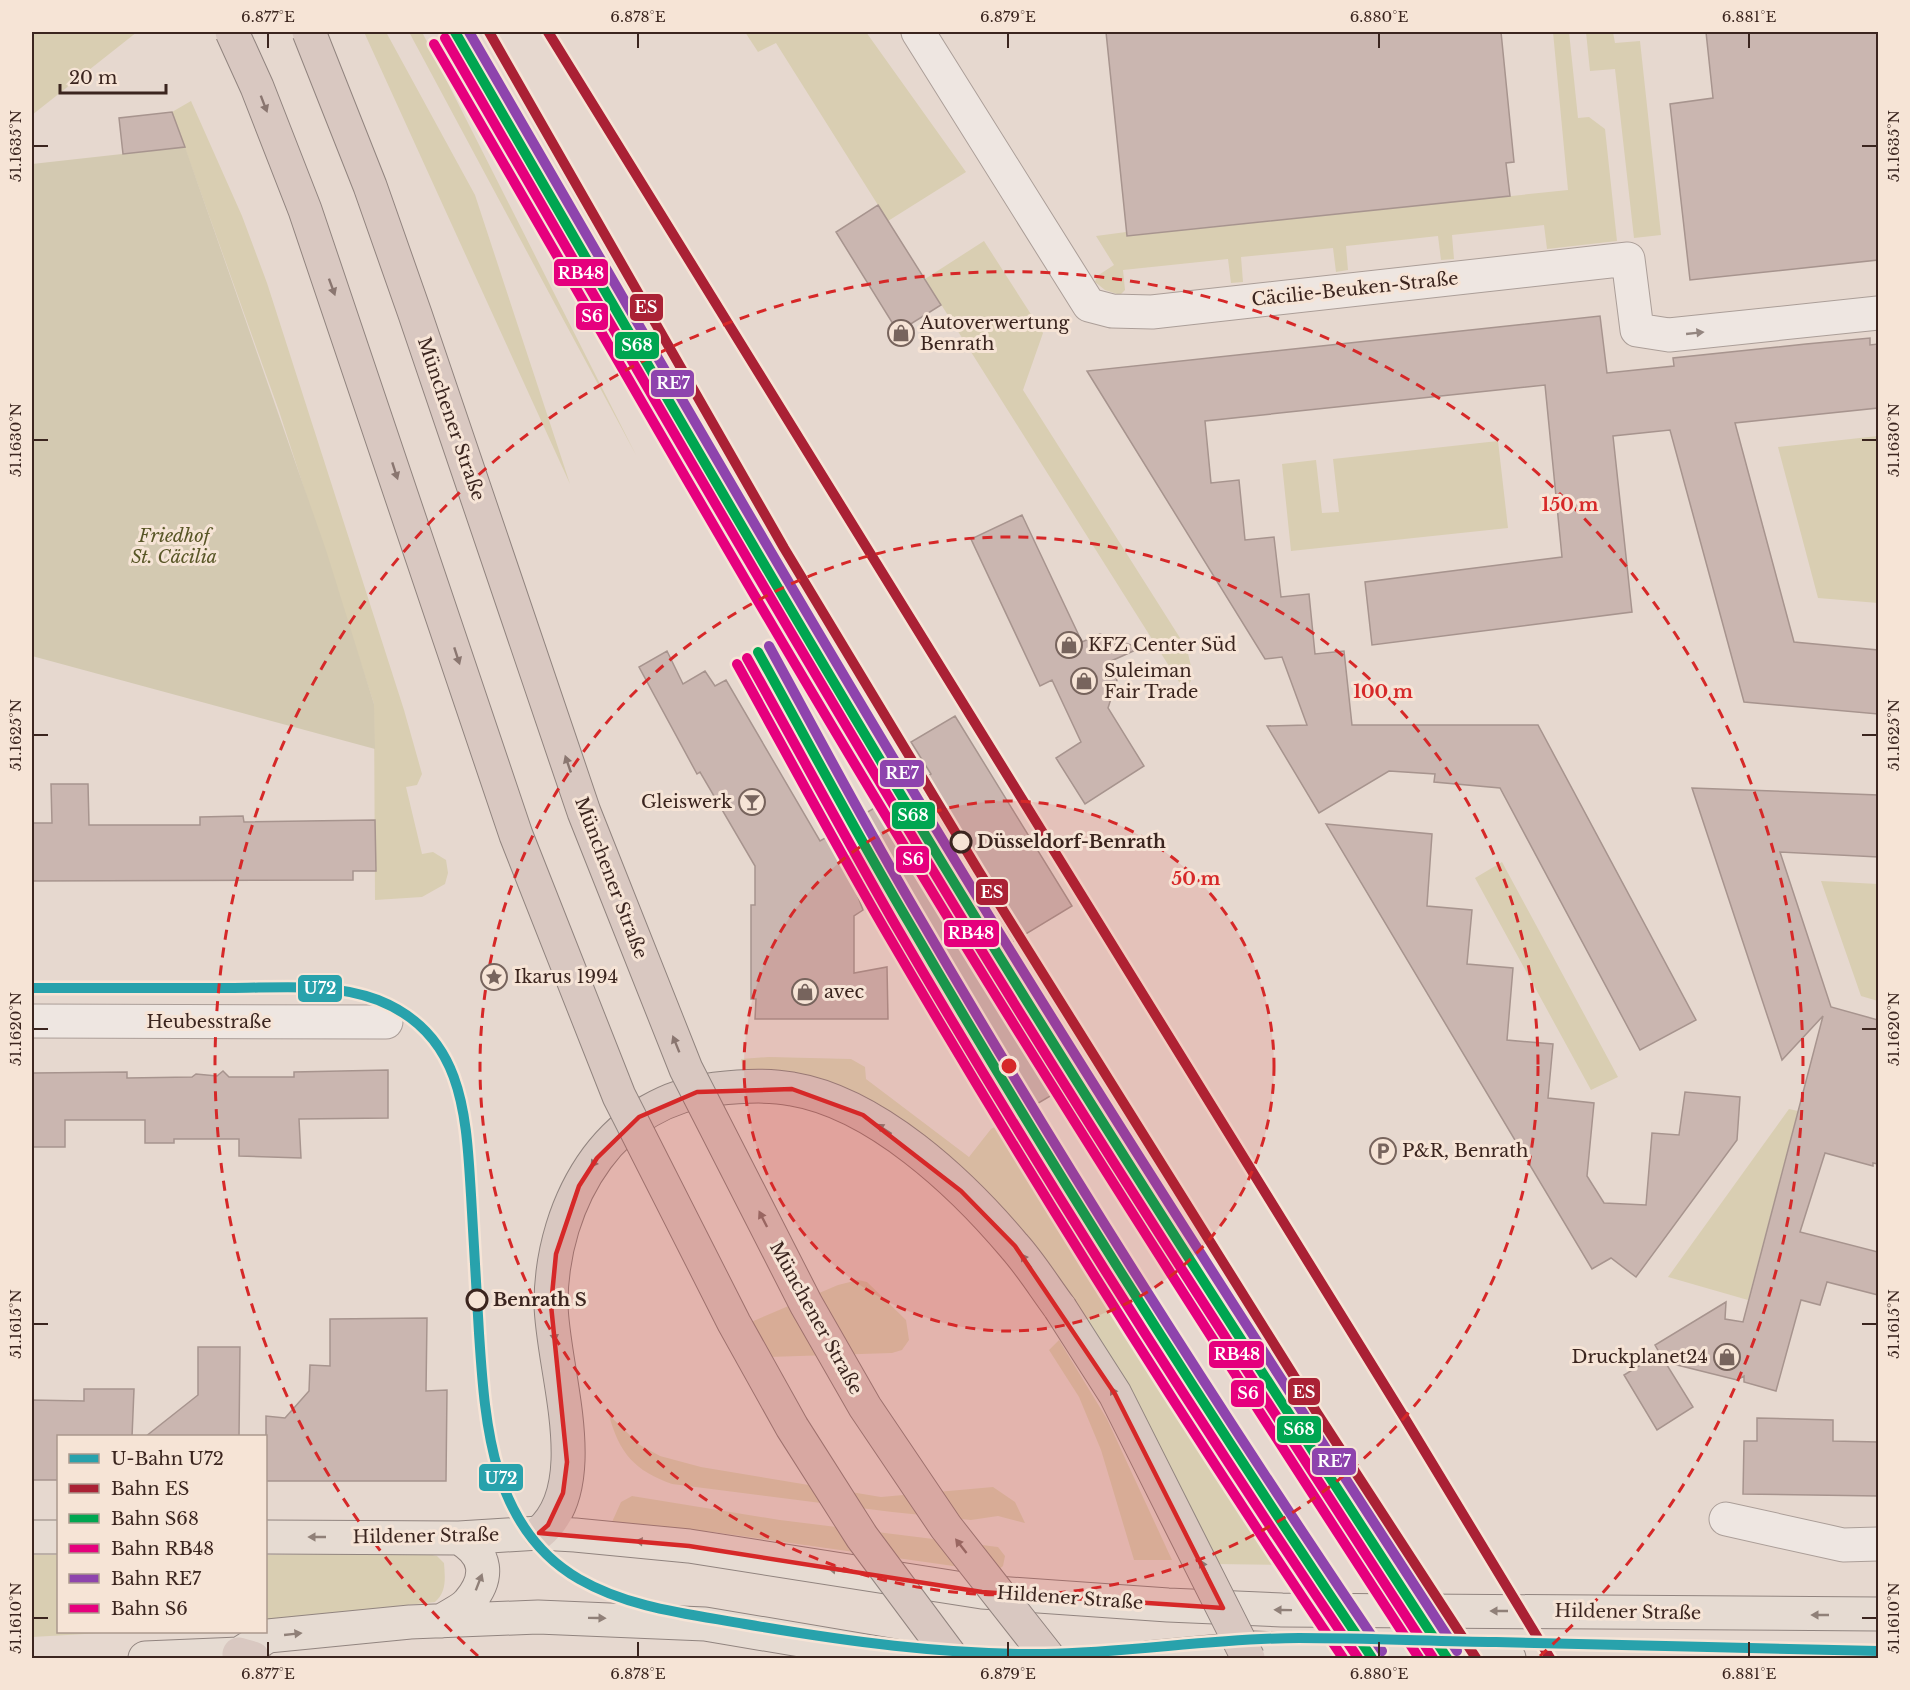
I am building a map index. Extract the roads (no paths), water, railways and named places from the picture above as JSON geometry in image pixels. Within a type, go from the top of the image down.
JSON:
[{"type":"highway","points":[[232,32],[257,87],[305,210],[516,835],[619,1096],[734,1323],[792,1427],[862,1538],[952,1659]]},
{"type":"highway","name":"Münchener Straße","points":[[309,32],[370,186],[584,812],[686,1069],[806,1304],[866,1407],[946,1527],[1049,1659]]},
{"type":"highway","points":[[539,1533],[548,1525],[563,1493],[567,1462],[567,1427],[551,1305],[556,1254],[579,1186],[597,1158],[632,1123],[661,1103],[697,1092],[764,1086],[792,1089],[823,1097],[863,1115],[899,1138],[962,1191],[1015,1246],[1060,1308],[1115,1394],[1248,1659]]},
{"type":"main road","name":"Hildener Straße","points":[[267,1537],[459,1538],[539,1533],[689,1546],[982,1592],[1146,1604],[1282,1610],[1878,1614]]},
{"type":"main road","points":[[32,1537],[57,1537]]},
{"type":"main road","points":[[441,1621],[468,1604],[483,1576],[482,1559],[475,1547],[459,1538]]},
{"type":"main road","points":[[145,1659],[246,1656],[268,1636],[441,1621],[538,1617],[669,1621],[737,1628],[802,1642],[908,1659]]},
{"type":"main road","points":[[1147,1659],[1254,1648],[1509,1659]]},
{"type":"street","name":"Cäcilie-Beuken-Straße","points":[[918,32],[1089,305],[1112,311],[1152,312],[1628,259],[1637,330],[1669,335],[1878,313]]},
{"type":"street","name":"Heubesstraße","points":[[32,1021],[386,1022]]},
{"type":"street","points":[[1726,1519],[1843,1545],[1878,1544]]},
{"type":"metro line","name":"U72","points":[[32,988],[323,988],[360,994],[378,1000],[406,1015],[428,1034],[444,1056],[455,1080],[462,1107],[469,1165],[481,1368],[490,1437],[498,1471],[510,1503],[527,1532],[550,1558],[579,1579],[618,1597],[681,1613],[857,1641],[1007,1654],[1077,1653],[1235,1640],[1299,1638],[1878,1651]]},
{"type":"rail line","name":"S68","points":[[455,32],[759,555],[1005,966],[1256,1363],[1447,1658]]},
{"type":"rail line","name":"RE7","points":[[469,32],[771,552],[1017,962],[1141,1160],[1457,1651]]},
{"type":"rail line","name":"ES","points":[[489,32],[784,548],[978,870],[1317,1413],[1476,1658]]},
{"type":"rail line","name":"ES","points":[[548,32],[1404,1417],[1550,1658]]},
{"type":"rail line","name":"RB48","points":[[445,38],[747,559],[993,969],[1180,1266],[1433,1658]]},
{"type":"rail line","name":"S6","points":[[434,44],[738,568],[925,880],[1231,1368],[1419,1658]]},
{"type":"rail line","name":"RE7","points":[[769,646],[899,882],[1029,1102],[1202,1379],[1382,1651]]},
{"type":"rail line","name":"S68","points":[[758,652],[889,888],[1019,1108],[1192,1385],[1372,1658]]},
{"type":"rail line","name":"RB48","points":[[747,658],[896,926],[1063,1204],[1238,1478],[1358,1658]]},
{"type":"rail line","name":"S6","points":[[737,664],[869,901],[997,1119],[1167,1390],[1343,1658]]},
{"type":"place","name":"Autoverwertung Benrath","points":[[901,333]]},
{"type":"place","name":"KFZ Center Süd","points":[[1069,645]]},
{"type":"place","name":"Suleiman Fair Trade","points":[[1084,681]]},
{"type":"place","name":"Gleiswerk","points":[[752,802]]},
{"type":"place","name":"Düsseldorf-Benrath","points":[[961,842]]},
{"type":"place","name":"Ikarus 1994","points":[[494,977]]},
{"type":"place","name":"avec","points":[[805,992]]},
{"type":"place","name":"P&R, Benrath","points":[[1383,1151]]},
{"type":"place","name":"Benrath S","points":[[477,1300]]},
{"type":"place","name":"Druckplanet24","points":[[1727,1357]]},
{"type":"park label","name":"Friedhof St. Cäcilia","points":[[174,546]]}]
